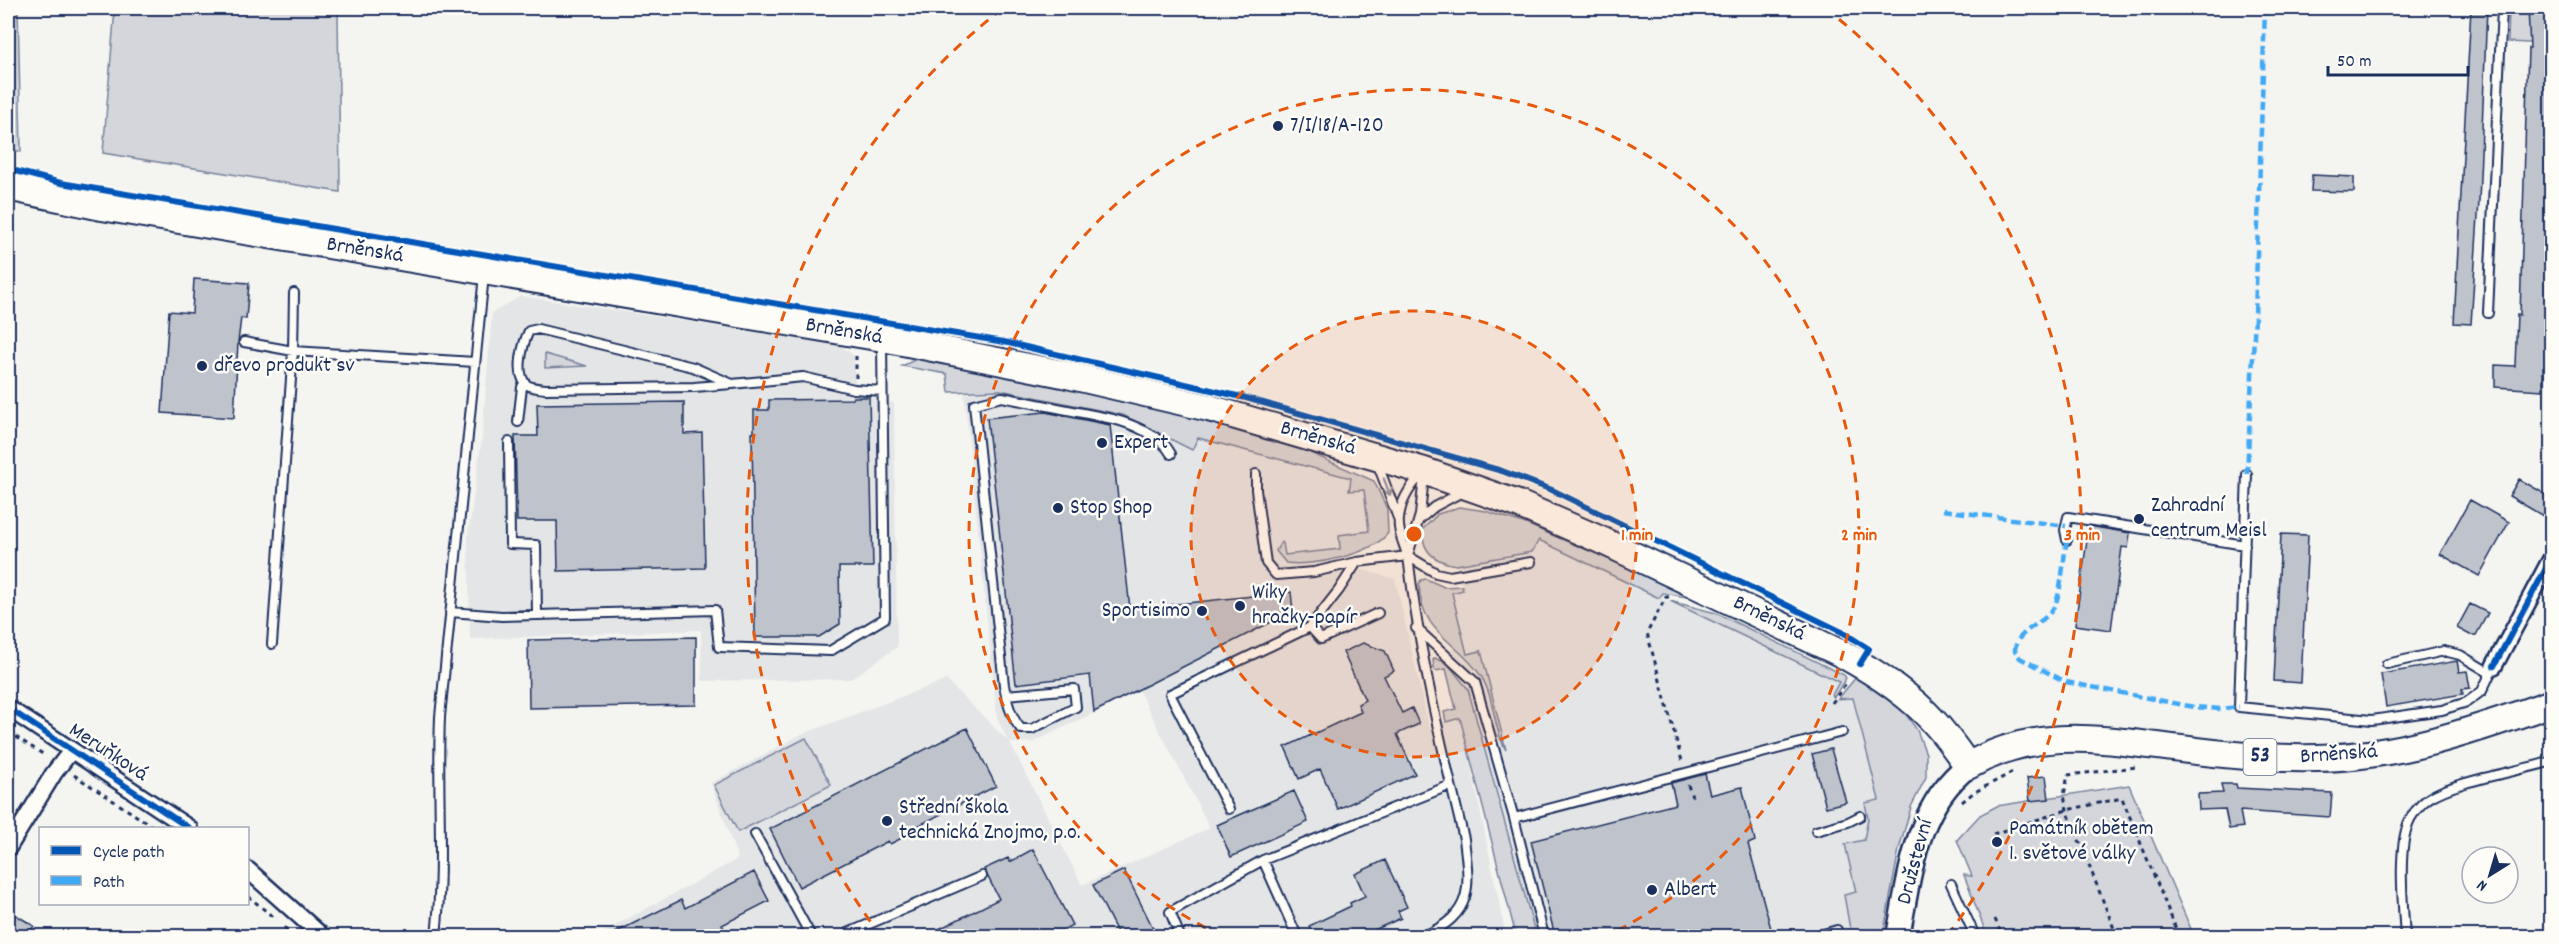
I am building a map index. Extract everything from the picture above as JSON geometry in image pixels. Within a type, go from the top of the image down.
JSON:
[{"type":"main road","name":"Brněnská","points":[[8,187],[102,207],[883,338],[1139,391],[1374,456],[1471,486],[1518,504],[1604,541],[1860,664],[1904,694],[1921,709],[1968,766],[2016,744],[2064,739],[2110,741],[2257,757],[2319,758],[2366,755],[2452,737],[2552,703]]},
{"type":"main road","name":"Družstevní","points":[[1898,936],[1910,871],[1922,830],[1942,791],[1968,766]]},
{"type":"street","points":[[2492,670],[2552,557]]},
{"type":"street","name":"Meruňková","points":[[8,708],[187,827]]},
{"type":"street","points":[[8,848],[71,751]]},
{"type":"street","points":[[249,871],[322,936]]},
{"type":"lane","points":[[2488,313],[2502,8]]},
{"type":"lane","points":[[436,936],[441,884],[439,742],[484,271]]},
{"type":"lane","points":[[272,644],[294,351],[294,293]]},
{"type":"lane","points":[[732,384],[693,367],[538,329],[530,332],[523,343],[521,373],[524,382],[529,386],[545,389],[694,387],[732,384],[803,377],[854,389],[882,391]]},
{"type":"lane","points":[[450,612],[502,616],[716,610],[719,647],[830,651],[885,618],[883,338]]},
{"type":"lane","points":[[244,342],[294,351],[475,362]]},
{"type":"lane","points":[[518,422],[524,382]]},
{"type":"lane","points":[[1006,695],[1074,689],[1076,707],[1032,729],[1021,729],[1014,720],[1006,695],[974,404],[1002,397],[1127,422],[1167,445],[1171,454]]},
{"type":"lane","points":[[509,442],[510,544],[536,545],[537,615]]},
{"type":"lane","points":[[1374,456],[1399,519]]},
{"type":"lane","points":[[1424,471],[1405,498],[1399,519],[1399,532],[1408,556],[1416,628],[1464,839],[1468,872],[1466,896],[1455,918],[1444,927],[1424,936]]},
{"type":"lane","points":[[1408,556],[1423,497],[1424,471]]},
{"type":"lane","points":[[1256,474],[1266,564],[1276,575],[1314,572],[1357,562],[1408,556],[1436,573],[1450,576],[1531,562]]},
{"type":"lane","points":[[2247,474],[2239,706],[2372,720],[2442,710],[2467,702],[2482,691],[2492,670],[2460,655],[2444,651],[2386,664]]},
{"type":"lane","points":[[1418,521],[1434,507],[1471,486]]},
{"type":"lane","points":[[2067,540],[2065,530],[2068,517],[2245,545]]},
{"type":"lane","points":[[1228,809],[1170,693],[1310,627],[1339,590],[1357,562]]},
{"type":"lane","points":[[1310,627],[1321,639],[1378,613]]},
{"type":"lane","points":[[1416,628],[1475,682],[1514,818],[1544,936]]},
{"type":"lane","points":[[1514,818],[1842,732]]},
{"type":"lane","points":[[2405,936],[2403,844],[2407,825],[2415,812],[2427,799],[2445,790],[2552,761]]},
{"type":"lane","points":[[1180,936],[1170,912],[1263,860],[1451,785]]},
{"type":"lane","points":[[1816,831],[1848,822],[1860,816]]},
{"type":"lane","points":[[755,834],[810,936]]},
{"type":"lane","points":[[1263,860],[1297,936]]},
{"type":"lane","points":[[849,936],[848,933],[982,876]]},
{"type":"lane","points":[[1951,884],[1975,936]]},
{"type":"lane","points":[[1816,936],[1837,930]]},
{"type":"path","points":[[856,356],[856,384]]},
{"type":"path","points":[[1676,599],[1666,597],[1647,633],[1692,797]]},
{"type":"path","points":[[8,732],[153,827]]},
{"type":"path","points":[[2117,936],[2067,810],[2064,795],[2068,775],[2125,770],[2144,765],[2120,762]]},
{"type":"path","points":[[1961,804],[1973,793],[2020,769]]},
{"type":"path","points":[[1993,834],[2067,810],[2122,798],[2179,936]]},
{"type":"path","points":[[249,897],[294,936]]},
{"type":"path","points":[[1995,919],[2002,936]]},
{"type":"shaded area","points":[[8,8],[18,8],[21,152],[8,148]]},
{"type":"shaded area","points":[[115,8],[338,8],[340,192],[103,153]]},
{"type":"shaded area","points":[[2509,8],[2528,8],[2529,24],[2551,44],[2508,42]]},
{"type":"shaded area","points":[[521,296],[840,345],[854,356],[856,397],[869,397],[894,403],[897,647],[851,679],[702,681],[701,630],[470,639],[468,536],[482,437],[492,313]]},
{"type":"shaded area","points":[[545,354],[587,366],[545,368]]},
{"type":"shaded area","points":[[925,355],[1100,391],[1290,444],[1374,481],[1387,509],[1388,533],[1369,548],[1340,558],[1310,563],[1286,563],[1276,551],[1281,542],[1285,555],[1340,549],[1339,535],[1369,531],[1364,490],[1349,491],[1351,478],[1198,438],[1192,450],[1123,415],[1000,390],[949,392],[947,374],[902,366]]},
{"type":"shaded area","points":[[1000,390],[1123,415],[1352,478],[1364,490],[1369,531],[1327,560],[1395,579],[1429,727],[1460,717],[1444,587],[1462,586],[1456,565],[1532,552],[1538,540],[1840,682],[1832,695],[1839,701],[1852,698],[1879,800],[1865,803],[1868,818],[1864,840],[1845,844],[1856,892],[1844,896],[1850,923],[1843,936],[1516,936],[1465,737],[1506,936],[596,936],[738,859],[711,783],[800,735],[946,680],[1008,741],[997,717],[964,393]],"holes":[[[1139,691],[1210,828],[1082,885],[1010,743],[1033,742]]]},
{"type":"shaded area","points":[[1459,507],[1486,511],[1526,524],[1705,600],[1663,593],[1659,598],[1539,540],[1532,552],[1456,565],[1442,561],[1427,550],[1424,544],[1423,529],[1438,514]]},
{"type":"shaded area","points":[[1426,579],[1444,587],[1462,586],[1463,590],[1452,593],[1467,654],[1481,651],[1506,750],[1486,685],[1481,676],[1472,664],[1442,636],[1426,615],[1419,584],[1421,580]]},
{"type":"shaded area","points":[[1670,601],[1716,613],[1846,678],[1834,697],[1832,695],[1839,682]]},
{"type":"shaded area","points":[[1435,658],[1448,664],[1468,689],[1536,936],[1516,936],[1460,718],[1446,722],[1444,712],[1456,709],[1446,669],[1436,671],[1433,660]]},
{"type":"shaded area","points":[[1857,676],[1899,704],[1917,730],[1926,754],[1926,777],[1911,807],[1899,849],[1883,936],[1843,936],[1850,929],[1844,895],[1856,892],[1845,844],[1864,840],[1868,818],[1865,803],[1879,800],[1853,698],[1838,699]]},
{"type":"shaded area","points":[[806,738],[831,785],[738,832],[714,785]]},
{"type":"shaded area","points":[[2129,785],[2194,936],[1987,936],[1964,875],[1972,876],[1957,840],[1980,815],[1997,806]]},
{"type":"building","points":[[2471,8],[2487,8],[2471,324],[2454,323]]},
{"type":"building","points":[[2528,8],[2552,8],[2552,316],[2548,315],[2543,390],[2495,387],[2495,365],[2515,366],[2517,314],[2520,315],[2528,48],[2530,48]]},
{"type":"building","points":[[2312,175],[2354,177],[2354,192],[2311,191]]},
{"type":"building","name":"dřevo produkt sv","points":[[194,279],[249,283],[246,319],[241,318],[238,342],[234,418],[162,413],[169,311],[192,313]]},
{"type":"building","points":[[853,397],[869,397],[873,567],[839,567],[840,624],[819,637],[755,637],[752,433],[754,433],[754,410],[769,410],[769,400],[853,399]]},
{"type":"building","points":[[684,402],[684,434],[702,433],[705,568],[558,571],[557,521],[517,521],[515,436],[538,436],[537,404]]},
{"type":"building","name":"Stop Shop","points":[[1045,412],[1110,425],[1130,609],[1291,592],[1293,611],[1094,712],[1090,675],[1016,684],[987,418]]},
{"type":"building","points":[[2519,479],[2552,498],[2543,516],[2509,496]]},
{"type":"building","points":[[2470,500],[2509,522],[2479,576],[2440,554]]},
{"type":"building","points":[[2089,526],[2130,533],[2128,548],[2122,547],[2111,630],[2075,625]]},
{"type":"building","points":[[2281,534],[2308,535],[2301,683],[2274,681]]},
{"type":"building","points":[[2470,604],[2488,613],[2476,635],[2470,635],[2457,628]]},
{"type":"building","points":[[696,637],[696,705],[529,708],[528,640]]},
{"type":"building","points":[[1363,643],[1385,651],[1394,671],[1384,676],[1402,713],[1412,708],[1419,724],[1397,734],[1415,774],[1338,809],[1320,769],[1299,779],[1285,747],[1361,712],[1358,704],[1365,700],[1343,652]]},
{"type":"building","points":[[2457,661],[2459,672],[2467,671],[2470,688],[2462,689],[2463,694],[2386,707],[2381,674]]},
{"type":"building","points":[[967,728],[996,786],[904,833],[906,836],[890,844],[888,841],[799,887],[770,829]]},
{"type":"building","points":[[1831,749],[1846,802],[1826,807],[1812,754]]},
{"type":"building","name":"Albert","points":[[1705,774],[1710,795],[1742,787],[1755,841],[1748,844],[1773,936],[1555,936],[1531,841],[1676,804],[1671,783]]},
{"type":"building","points":[[2046,776],[2049,799],[2030,801],[2027,778]]},
{"type":"building","points":[[2221,784],[2236,784],[2237,788],[2332,793],[2330,817],[2240,811],[2243,827],[2229,829],[2225,809],[2199,810],[2198,794],[2223,793]]},
{"type":"building","points":[[1294,791],[1308,822],[1231,857],[1217,825]]},
{"type":"building","points":[[1033,849],[1072,925],[1059,932],[1062,936],[925,936],[999,899],[984,869],[1008,858],[1010,862]]},
{"type":"building","points":[[1385,860],[1407,907],[1398,911],[1401,918],[1361,936],[1314,936],[1309,926],[1351,906],[1350,903],[1365,896],[1355,874]]},
{"type":"building","points":[[1124,870],[1157,936],[1119,936],[1093,885]]},
{"type":"building","points":[[754,872],[769,901],[722,925],[729,936],[608,936],[681,900],[685,908]]},
{"type":"building","points":[[8,910],[34,926],[27,936],[8,936]]},
{"type":"marked path","points":[[2247,474],[2255,316],[2265,8]]},
{"type":"marked path","points":[[1943,510],[2066,526]]},
{"type":"marked path","points":[[2067,540],[2055,604],[2048,615],[2019,638],[2015,651],[2020,658],[2066,682],[2194,707],[2220,709],[2239,707]]},
{"type":"cycle path","points":[[8,169],[61,183],[1004,342],[1246,398],[1502,471],[1552,490],[1844,633],[1869,649],[1860,664]]},
{"type":"cycle path","points":[[2494,666],[2552,557]]},
{"type":"cycle path","points":[[8,708],[187,827]]},
{"type":"place","name":"7/I/18/A-120","points":[[1278,126]]},
{"type":"place","name":"dřevo produkt sv","points":[[202,366]]},
{"type":"place","name":"Expert","points":[[1102,443]]},
{"type":"place","name":"Stop Shop","points":[[1058,508]]},
{"type":"place","name":"Zahradní centrum Meisl","points":[[2139,519]]},
{"type":"place","name":"Wiky hračky-papír","points":[[1240,606]]},
{"type":"place","name":"Sportisimo","points":[[1202,611]]},
{"type":"place","name":"Střední škola technická Znojmo, p.o.","points":[[887,821]]},
{"type":"place","name":"Památník obětem 1. světové války","points":[[1997,842]]},
{"type":"place","name":"Albert","points":[[1652,890]]}]
